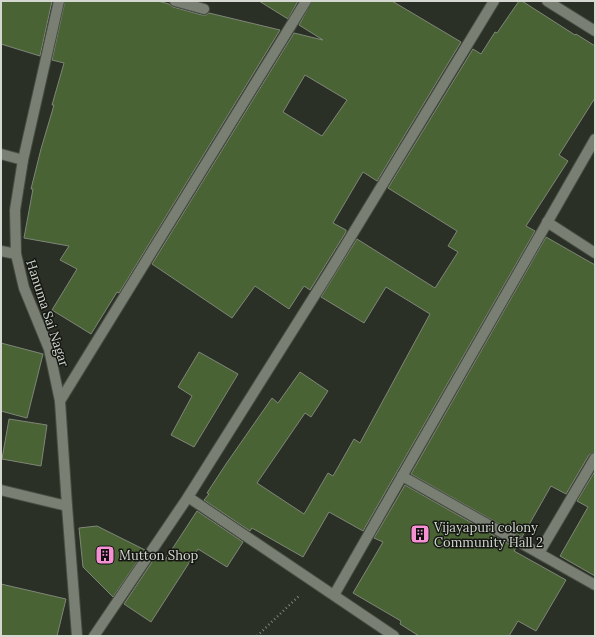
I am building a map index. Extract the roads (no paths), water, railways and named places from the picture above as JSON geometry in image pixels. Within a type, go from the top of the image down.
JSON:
[{"type":"street","name":"Hanuma Sai Nagar","points":[[59,1],[23,160],[15,210],[16,254],[24,288],[49,349],[60,401],[66,506],[77,636]]},
{"type":"street","points":[[175,1],[204,8]]},
{"type":"street","points":[[60,401],[306,1]]},
{"type":"street","points":[[94,636],[188,497],[330,271],[494,1]]},
{"type":"street","points":[[547,1],[595,31]]},
{"type":"street","points":[[334,595],[595,139]]},
{"type":"street","points":[[1,154],[23,160]]},
{"type":"street","points":[[547,222],[595,253]]},
{"type":"street","points":[[1,251],[16,254]]},
{"type":"street","points":[[539,553],[595,458]]},
{"type":"street","points":[[402,476],[595,585]]},
{"type":"street","points":[[1,490],[66,506]]},
{"type":"street","points":[[188,497],[394,636]]},
{"type":"place","name":"Vijayapuri colony Community Hall 2","points":[[420,534]]},
{"type":"place","name":"Mutton Shop","points":[[105,555]]}]
